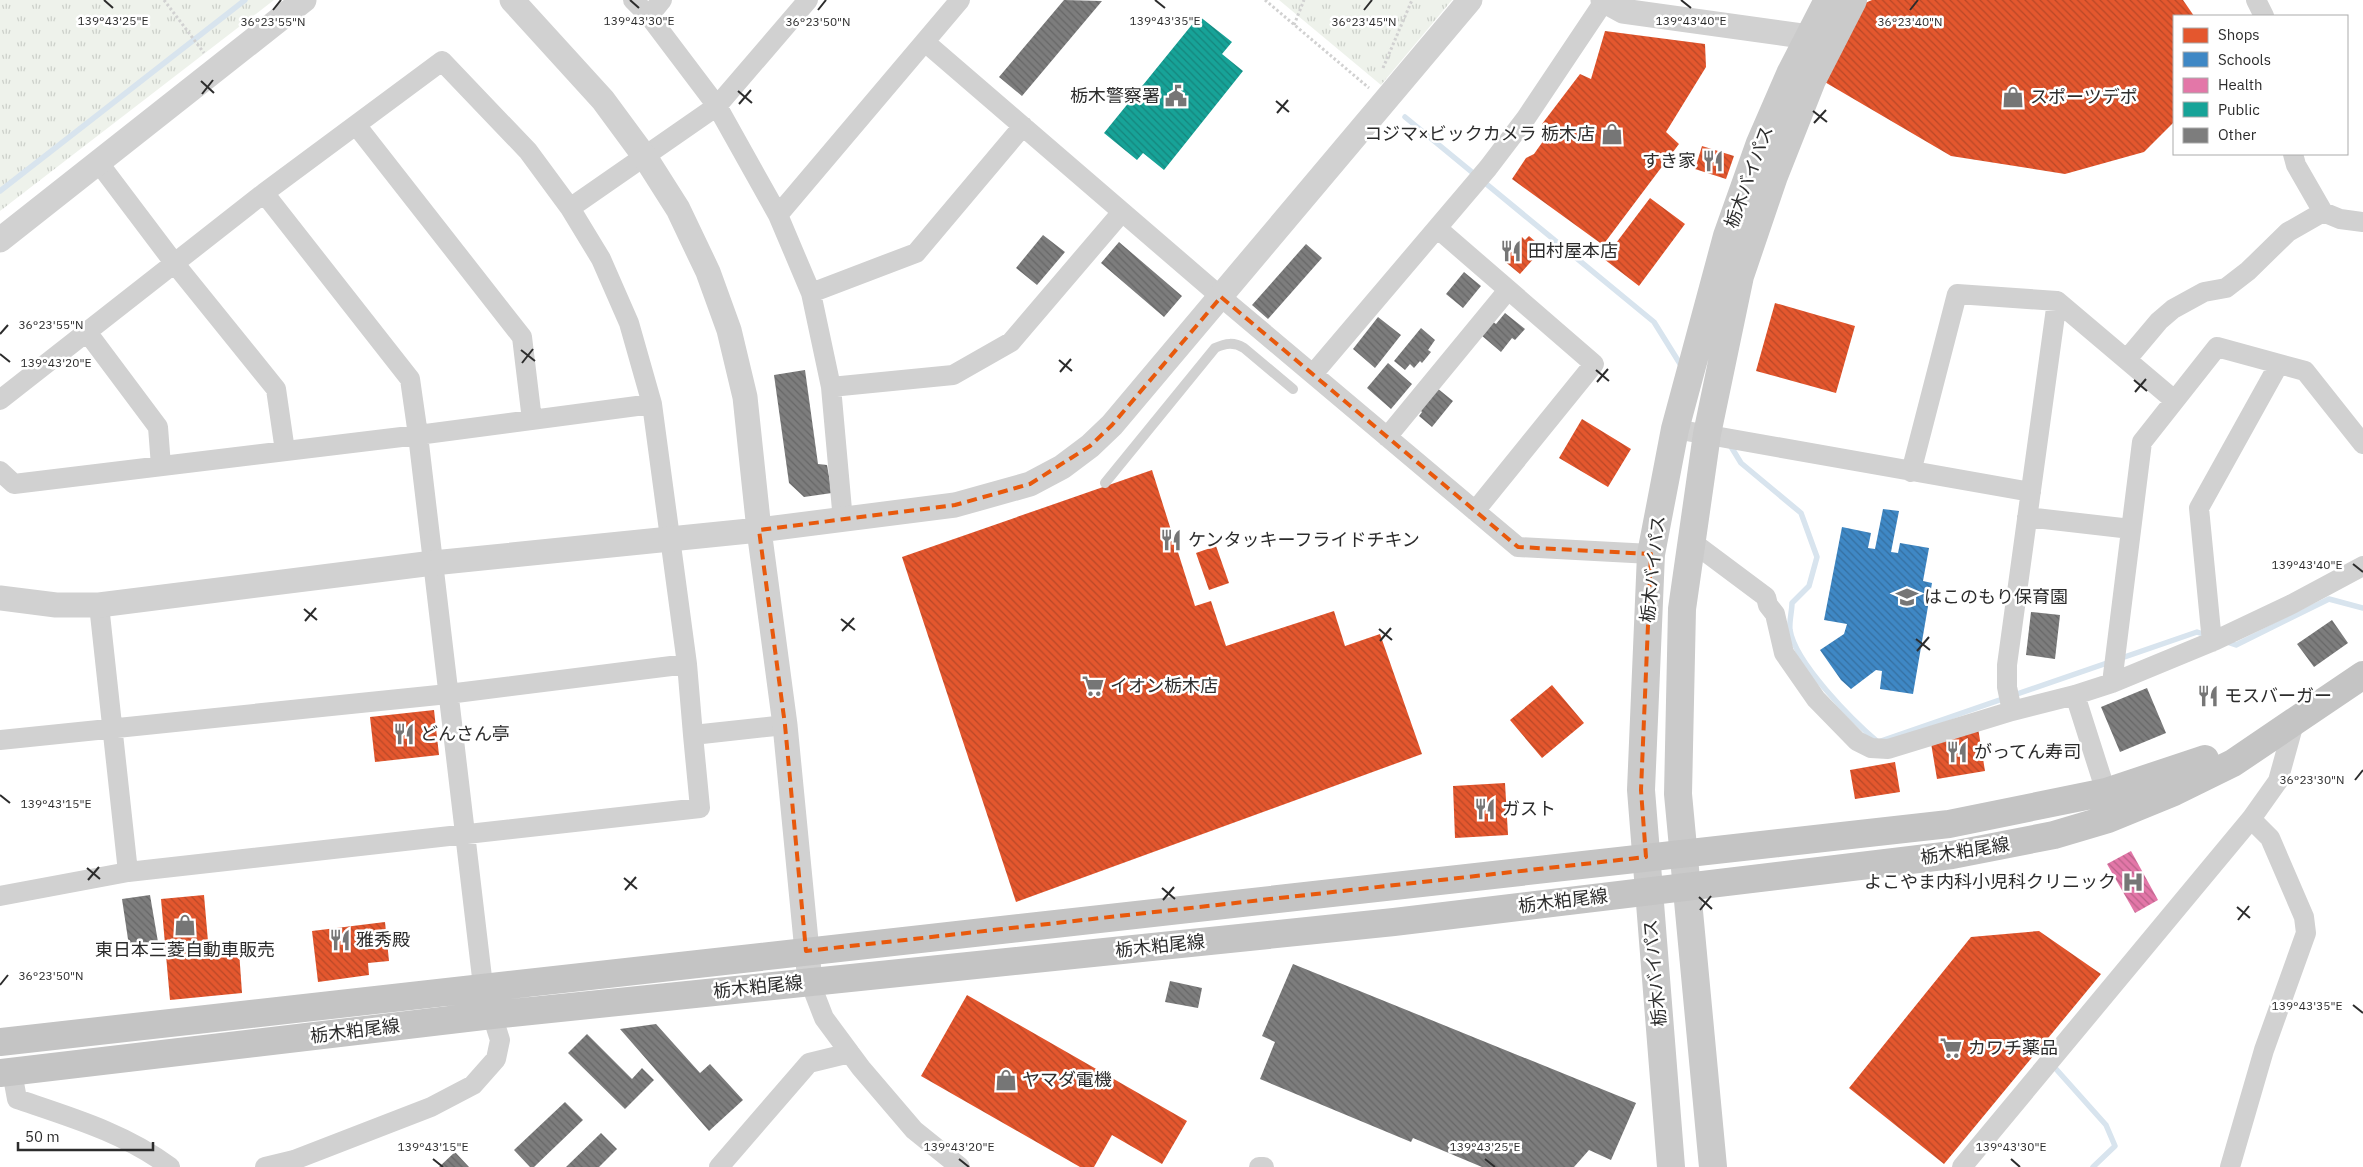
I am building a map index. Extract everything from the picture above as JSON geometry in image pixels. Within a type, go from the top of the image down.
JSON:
[{"type":"main road","name":"栃木バイパス","points":[[1671,1167],[1641,790],[1651,554],[1675,429],[1727,236],[1760,142],[1828,0]]},
{"type":"main road","name":"栃木バイパス","points":[[1713,1167],[1678,794],[1682,609],[1707,434],[1740,276],[1774,176],[1812,80],[1853,0]]},
{"type":"main road","name":"栃木粕尾線","points":[[6,1072],[492,1015],[1394,922],[1952,855],[2054,835],[2108,819],[2174,792],[2233,762],[2294,723],[2363,675]]},
{"type":"main road","name":"栃木粕尾線","points":[[0,1042],[483,986],[1949,824],[2106,792],[2177,770],[2294,723]]},
{"type":"street","points":[[0,240],[304,0]]},
{"type":"street","points":[[512,0],[603,100],[645,157],[682,216],[708,272],[729,330],[745,397],[759,530],[785,725],[810,982],[824,1018],[850,1053],[914,1130],[960,1167]]},
{"type":"street","points":[[633,0],[649,16],[717,106],[778,216],[811,293],[831,387],[843,521]]},
{"type":"street","points":[[649,16],[662,0]]},
{"type":"street","points":[[570,208],[717,106],[808,0]]},
{"type":"street","points":[[778,216],[960,0]]},
{"type":"street","points":[[0,598],[56,605],[99,605],[433,563],[843,521],[954,505],[985,498],[1030,484],[1062,467],[1090,446],[1112,425],[1470,0]]},
{"type":"street","points":[[1313,374],[1437,228],[1526,118],[1604,0],[1623,11],[1809,37]]},
{"type":"street","points":[[2256,0],[2264,15]]},
{"type":"street","points":[[925,42],[1221,297],[1518,546],[1651,554]]},
{"type":"street","points":[[0,400],[264,193],[442,61],[528,150],[570,208],[601,259],[629,324],[652,404],[672,540],[687,664],[700,808],[128,872],[0,896]]},
{"type":"street","points":[[356,125],[522,337],[532,420]]},
{"type":"street","points":[[811,293],[916,253],[1023,126]]},
{"type":"street","points":[[2293,155],[2296,165],[2323,212],[2340,219],[2363,222]]},
{"type":"street","points":[[98,162],[175,264],[276,388],[285,451]]},
{"type":"street","points":[[264,193],[410,379],[483,986],[500,1040],[496,1059],[473,1085],[431,1107],[294,1160],[265,1167]]},
{"type":"street","points":[[831,387],[953,375],[1011,342],[1122,212]]},
{"type":"street","points":[[2127,359],[2173,309],[2204,292],[2226,288],[2248,271],[2288,232],[2323,212]]},
{"type":"street","points":[[1437,228],[1594,364],[1475,511]]},
{"type":"street","points":[[1387,437],[1508,290]]},
{"type":"street","points":[[1911,472],[1957,294],[2057,301],[2174,400]]},
{"type":"street","points":[[2012,711],[2007,687],[2007,665],[2057,301]]},
{"type":"street","points":[[87,332],[158,426],[161,466]]},
{"type":"street","points":[[2112,683],[2142,442],[2217,347],[2305,371],[2363,444]]},
{"type":"street","points":[[2212,642],[2199,508],[2279,364]]},
{"type":"street","points":[[0,471],[14,484],[418,435],[652,404]]},
{"type":"street","points":[[1675,429],[2031,492]]},
{"type":"street","points":[[2027,517],[2131,529]]},
{"type":"street","points":[[1692,541],[1766,597],[1768,605],[1775,614],[1784,653],[1816,699],[1857,741],[1872,748],[1888,749],[2112,683],[2212,642],[2292,604],[2363,566]]},
{"type":"street","points":[[99,605],[128,872]]},
{"type":"street","points":[[0,740],[448,694],[687,664]]},
{"type":"street","points":[[2075,695],[2106,792]]},
{"type":"street","points":[[1962,1167],[2252,819],[2278,780],[2294,723]]},
{"type":"street","points":[[694,735],[785,725]]},
{"type":"street","points":[[2230,1167],[2264,1050],[2306,933],[2304,917],[2270,838],[2252,819]]},
{"type":"street","points":[[720,1167],[808,1063],[850,1053]]},
{"type":"street","points":[[6,1072],[17,1099],[88,1123],[152,1153],[170,1167]]},
{"type":"lane","points":[[1105,483],[1215,348],[1225,344],[1236,344],[1293,389]]},
{"type":"path","points":[[164,0],[216,69]]},
{"type":"path","points":[[1265,0],[1385,102]]},
{"type":"path","points":[[1381,73],[1412,0]]},
{"type":"path","points":[[1294,25],[1302,1]]},
{"type":"highlighted area","points":[[1221,297],[1518,547],[1651,554],[1641,790],[1646,857],[806,951],[785,725],[759,530],[955,505],[1030,484],[1090,446],[1112,425]]},
{"type":"green space","points":[[0,0],[274,0],[0,211]]},
{"type":"green space","points":[[1279,0],[1452,0],[1381,85]]},
{"type":"building: Shops","name":"スポーツデポ","points":[[1872,0],[2183,0],[2193,15],[2173,15],[2173,123],[2144,152],[2065,174],[1951,156],[1823,81],[1863,4]]},
{"type":"building: Shops","points":[[1605,31],[1705,44],[1706,67],[1666,132],[1679,144],[1603,245],[1512,179],[1526,158],[1534,154],[1551,130],[1542,124],[1580,74],[1591,79]]},
{"type":"building: Shops","points":[[1702,146],[1734,156],[1726,179],[1695,169]]},
{"type":"building: Shops","points":[[1650,198],[1685,224],[1639,286],[1604,259]]},
{"type":"building: Shops","points":[[1529,236],[1543,248],[1520,274],[1503,260],[1522,237],[1525,240]]},
{"type":"building: Shops","points":[[1775,303],[1855,326],[1836,393],[1756,371]]},
{"type":"building: Shops","points":[[1582,419],[1631,449],[1608,487],[1559,458]]},
{"type":"building: Shops","points":[[1152,470],[1195,606],[1211,601],[1226,646],[1334,611],[1345,646],[1380,634],[1422,754],[1016,902],[902,557]]},
{"type":"building: Shops","points":[[1216,546],[1229,583],[1209,590],[1196,553]]},
{"type":"building: Shops","points":[[1552,685],[1584,723],[1542,758],[1510,720]]},
{"type":"building: Shops","points":[[434,710],[439,755],[375,762],[370,717]]},
{"type":"building: Shops","points":[[1978,728],[1985,771],[1937,779],[1930,737]]},
{"type":"building: Shops","points":[[1895,762],[1900,792],[1855,799],[1850,770]]},
{"type":"building: Shops","points":[[1505,783],[1508,835],[1455,838],[1453,786]]},
{"type":"building: Shops","name":"東日本三菱自動車販売","points":[[204,895],[209,953],[239,951],[242,993],[170,1000],[161,899]]},
{"type":"building: Shops","points":[[385,922],[389,961],[368,963],[369,975],[318,982],[312,931]]},
{"type":"building: Shops","name":"カワチ薬品","points":[[2039,931],[2101,974],[1944,1164],[1849,1088],[1971,937]]},
{"type":"building: Shops","points":[[967,995],[1187,1121],[1162,1164],[1112,1135],[1094,1167],[1080,1167],[921,1076]]},
{"type":"building: Schools","name":"はこのもり保育園","points":[[1883,509],[1899,511],[1891,552],[1898,553],[1900,543],[1929,548],[1923,581],[1932,583],[1913,694],[1880,689],[1882,671],[1876,670],[1851,689],[1841,680],[1820,650],[1844,634],[1847,624],[1824,620],[1842,527],[1871,533],[1868,548],[1875,549]]},
{"type":"building: Health","name":"よこやま内科小児科クリニック","points":[[2131,851],[2158,900],[2135,913],[2107,864]]},
{"type":"building: Public","points":[[1199,16],[1232,42],[1222,54],[1243,71],[1164,170],[1143,153],[1137,160],[1104,133]]},
{"type":"building: Other","points":[[1064,0],[1102,1],[1022,96],[999,77]]},
{"type":"building: Other","points":[[1043,235],[1065,252],[1037,285],[1016,268]]},
{"type":"building: Other","points":[[1119,242],[1182,296],[1164,317],[1101,263]]},
{"type":"building: Other","points":[[1306,244],[1322,258],[1268,319],[1252,305]]},
{"type":"building: Other","points":[[1464,272],[1481,286],[1463,308],[1446,294]]},
{"type":"building: Other","points":[[1505,313],[1525,329],[1515,340],[1512,338],[1501,352],[1481,335],[1492,321],[1496,324]]},
{"type":"building: Other","points":[[1378,317],[1401,335],[1375,368],[1353,349]]},
{"type":"building: Other","points":[[1421,328],[1435,340],[1428,350],[1431,352],[1422,363],[1420,361],[1414,368],[1410,364],[1405,370],[1394,361]]},
{"type":"building: Other","points":[[1388,363],[1412,384],[1391,409],[1367,388]]},
{"type":"building: Other","points":[[805,370],[818,464],[827,465],[832,493],[804,497],[789,483],[774,375]]},
{"type":"building: Other","points":[[1437,388],[1453,401],[1432,427],[1419,416],[1422,412],[1419,409]]},
{"type":"building: Other","points":[[2031,612],[2060,615],[2055,659],[2026,655]]},
{"type":"building: Other","points":[[2332,620],[2348,643],[2314,667],[2297,644]]},
{"type":"building: Other","points":[[2147,688],[2166,733],[2120,752],[2101,707]]},
{"type":"building: Other","points":[[150,895],[158,942],[129,946],[122,899]]},
{"type":"building: Other","points":[[1293,964],[1636,1103],[1611,1160],[1589,1150],[1574,1167],[1482,1167],[1413,1138],[1411,1142],[1260,1079],[1275,1042],[1262,1036]]},
{"type":"building: Other","points":[[1170,981],[1202,988],[1198,1008],[1165,1002]]},
{"type":"building: Other","points":[[656,1024],[700,1073],[710,1064],[743,1100],[709,1131],[620,1029]]},
{"type":"building: Other","points":[[587,1034],[632,1079],[642,1068],[654,1080],[625,1109],[568,1053]]},
{"type":"building: Other","points":[[565,1102],[583,1120],[534,1167],[530,1167],[514,1150]]},
{"type":"building: Other","points":[[601,1133],[617,1149],[599,1167],[566,1167]]},
{"type":"building: Other","points":[[455,1152],[469,1167],[439,1167]]},
{"type":"waterway","points":[[0,191],[245,0]]},
{"type":"waterway","points":[[1405,117],[1654,322],[1682,367]]},
{"type":"waterway","points":[[1730,445],[1741,463],[1801,513],[1817,557],[1809,586],[1792,603],[1790,630],[1794,643],[1802,658],[1826,690],[1878,742],[2197,632],[2206,635]]},
{"type":"waterway","points":[[2224,641],[2236,645],[2329,599],[2363,608]]},
{"type":"waterway","points":[[2056,1069],[2106,1125],[2115,1146],[2093,1167]]},
{"type":"place","name":"栃木警察署","points":[[1176,96]]},
{"type":"place","name":"スポーツデポ","points":[[2013,97]]},
{"type":"place","name":"コジマ×ビックカメラ 栃木店","points":[[1612,134]]},
{"type":"place","name":"すき家","points":[[1713,161]]},
{"type":"place","name":"田村屋本店","points":[[1511,251]]},
{"type":"place","name":"ケンタッキーフライドチキン","points":[[1171,540]]},
{"type":"place","name":"はこのもり保育園","points":[[1907,597]]},
{"type":"place","name":"イオン栃木店","points":[[1093,686]]},
{"type":"place","name":"モスバーガー","points":[[2208,696]]},
{"type":"place","name":"どんさん亭","points":[[404,734]]},
{"type":"place","name":"がってん寿司","points":[[1957,752]]},
{"type":"place","name":"ガスト","points":[[1485,809]]},
{"type":"place","name":"よこやま内科小児科クリニック","points":[[2133,882]]},
{"type":"place","name":"東日本三菱自動車販売","points":[[185,925]]},
{"type":"place","name":"雅秀殿","points":[[340,940]]},
{"type":"place","name":"カワチ薬品","points":[[1951,1048]]},
{"type":"place","name":"ヤマダ電機","points":[[1006,1080]]}]
